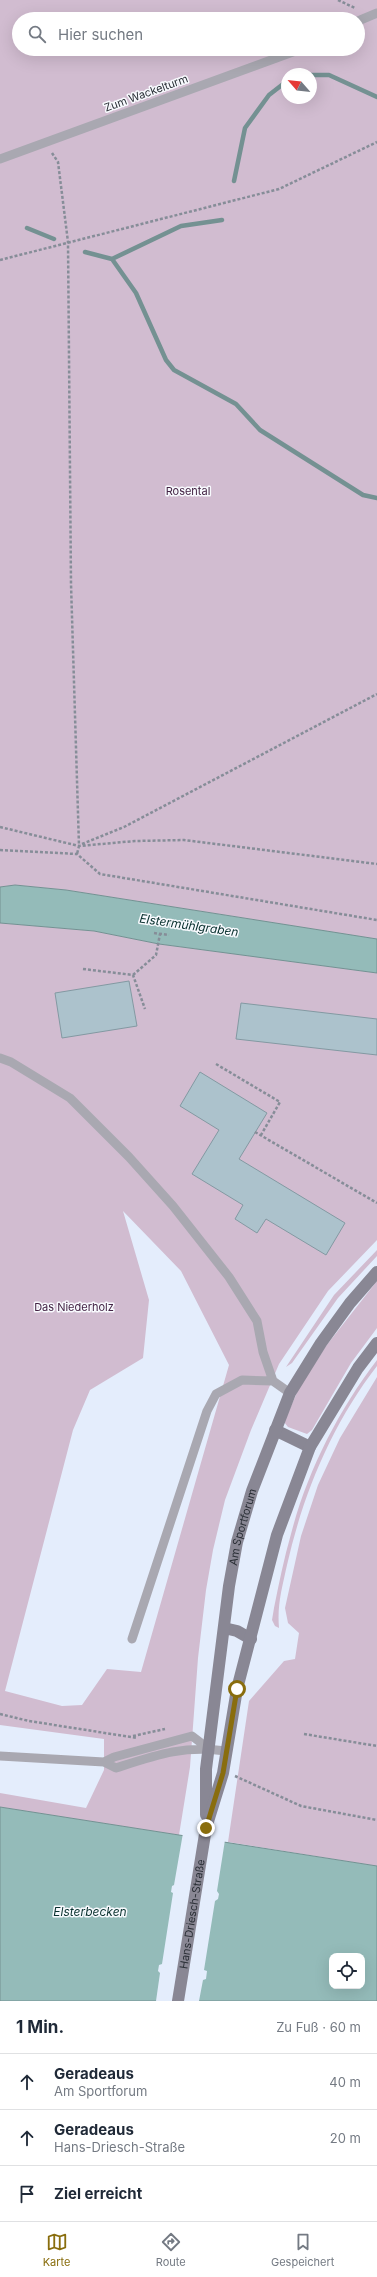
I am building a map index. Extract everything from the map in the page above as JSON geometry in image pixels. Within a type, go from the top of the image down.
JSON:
[{"type":"main road","name":"Am Sportforum","points":[[206,1769],[224,1628],[237,1542],[252,1491],[290,1393],[321,1343],[350,1303],[377,1272]]},
{"type":"main road","points":[[228,1774],[226,1751],[237,1689],[257,1617],[276,1535],[310,1447],[358,1368],[377,1343]]},
{"type":"main road","points":[[275,1430],[310,1447]]},
{"type":"main road","points":[[237,1631],[257,1617]]},
{"type":"main road","points":[[224,1628],[237,1631],[251,1639]]},
{"type":"main road","name":"Hans-Driesch-Straße","points":[[178,2001],[206,1828],[206,1769]]},
{"type":"main road","name":"Hans-Driesch-Straße","points":[[206,1828],[228,1774]]},
{"type":"lane","points":[[365,18],[377,13]]},
{"type":"lane","name":"Zum Wackelturm","points":[[0,159],[281,56]]},
{"type":"lane","points":[[0,1058],[11,1062],[70,1098],[129,1157],[173,1206],[229,1277],[257,1321],[263,1352],[273,1381]]},
{"type":"lane","points":[[132,1639],[207,1410],[216,1394],[242,1380],[273,1381],[290,1393]]},
{"type":"lane","points":[[104,1762],[114,1757],[192,1736],[209,1748]]},
{"type":"lane","points":[[0,1756],[104,1762],[116,1768],[171,1750],[209,1748],[226,1751]]},
{"type":"path","points":[[46,142],[58,162],[68,242],[72,584],[79,846],[77,854]]},
{"type":"path","points":[[0,260],[279,189],[377,142]]},
{"type":"path","points":[[79,846],[124,827],[377,694]]},
{"type":"path","points":[[0,827],[79,846],[135,841],[184,840],[377,864]]},
{"type":"path","points":[[0,850],[77,854],[100,874],[377,920]]},
{"type":"path","points":[[154,933],[169,935]]},
{"type":"path","points":[[83,969],[133,975],[156,955],[160,934]]},
{"type":"path","points":[[133,975],[145,1009]]},
{"type":"path","points":[[216,1064],[280,1102],[260,1135]]},
{"type":"path","points":[[255,1132],[377,1203]]},
{"type":"path","points":[[0,1714],[29,1721],[132,1736]]},
{"type":"path","points":[[304,1734],[377,1746]]},
{"type":"path","points":[[228,1774],[301,1806],[377,1820]]},
{"type":"green space","name":"Rosental","points":[[0,0],[377,0],[377,939],[66,890],[16,885],[0,887]]},
{"type":"green space","name":"Das Niederholz","points":[[0,923],[94,931],[159,944],[377,973],[377,1240],[328,1291],[279,1364],[251,1430],[225,1500],[213,1550],[206,1590],[198,1658],[190,1767],[179,1835],[0,1807],[0,1793],[86,1808],[104,1770],[104,1739],[0,1725]],"holes":[[[123,1211],[181,1271],[229,1365],[141,1672],[107,1669],[82,1705],[62,1706],[5,1691],[73,1430],[90,1390],[143,1358],[149,1300]]]},
{"type":"green space","points":[[377,1250],[377,1256],[338,1298],[292,1363],[286,1367],[334,1295]]},
{"type":"green space","points":[[377,1281],[377,1328],[351,1363],[312,1430],[307,1434],[288,1427],[284,1422],[299,1388],[326,1346]]},
{"type":"green space","points":[[377,1360],[377,1366],[361,1388],[333,1436],[321,1461],[301,1512],[283,1581],[279,1604],[279,1628],[275,1626],[272,1620],[274,1608],[288,1543],[306,1488],[325,1443],[337,1421],[349,1400]]},
{"type":"green space","points":[[377,1377],[377,1866],[228,1842],[249,1701],[284,1661],[295,1659],[299,1633],[288,1623],[285,1608],[301,1536],[318,1485],[340,1438]]},
{"type":"water","name":"Elstermühlgraben","points":[[15,885],[66,890],[377,939],[377,973],[159,944],[94,931],[0,923],[0,887]]},
{"type":"water","name":"Elsterbecken","points":[[0,1807],[377,1866],[377,2001],[0,2001]]},
{"type":"pier","points":[[183,1833],[225,1840],[217,1891],[219,1894],[218,1899],[215,1901],[204,1970],[207,1971],[206,1979],[203,1980],[199,2001],[156,2001],[160,1973],[158,1971],[159,1965],[162,1964],[173,1893],[171,1892],[172,1886],[174,1885]]},
{"type":"building","points":[[129,981],[137,1026],[62,1038],[55,993]]},
{"type":"building","points":[[241,1003],[377,1019],[377,1055],[236,1039]]},
{"type":"building","points":[[200,1072],[267,1113],[239,1159],[345,1223],[326,1255],[266,1219],[257,1233],[235,1219],[243,1205],[192,1174],[219,1130],[180,1106]]},
{"type":"waterway","points":[[317,75],[329,75],[377,97]]},
{"type":"waterway","points":[[234,181],[245,128],[269,95],[281,86]]},
{"type":"waterway","points":[[85,252],[112,259],[181,226],[222,220]]},
{"type":"waterway","points":[[27,228],[54,239]]},
{"type":"waterway","points":[[112,259],[136,293],[166,360],[174,370],[236,404],[260,430],[363,495],[377,498]]},
{"type":"route","points":[[206,1828],[223,1773],[237,1689]]}]
